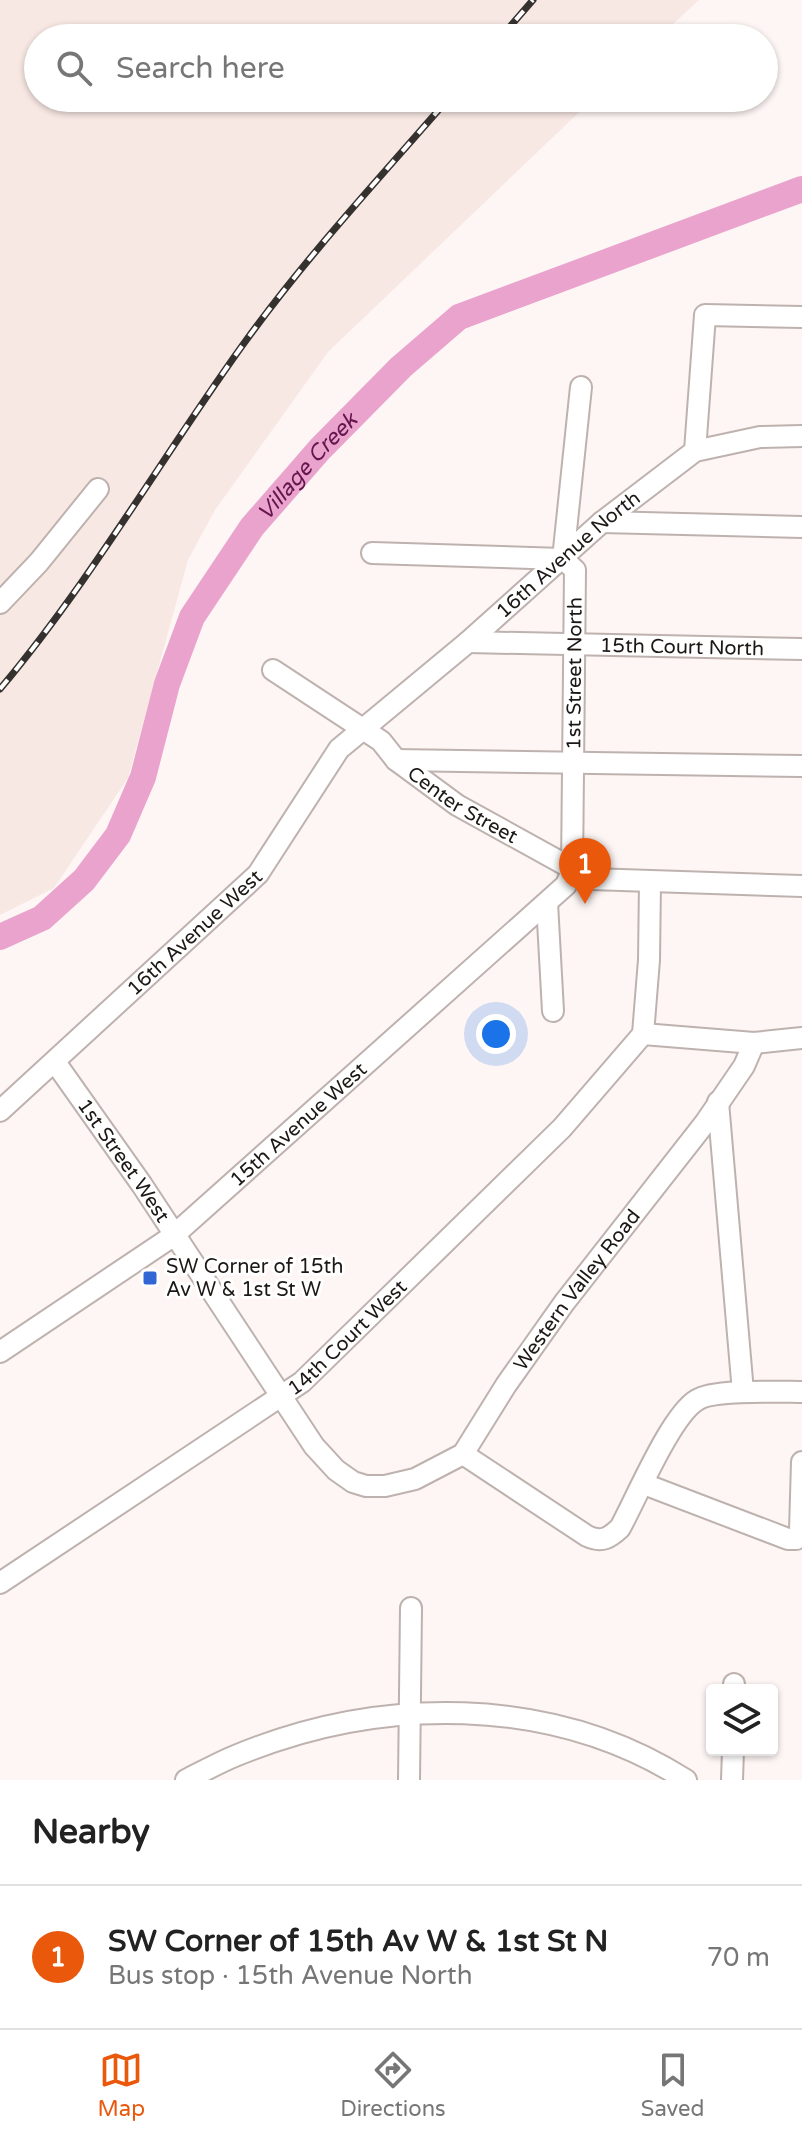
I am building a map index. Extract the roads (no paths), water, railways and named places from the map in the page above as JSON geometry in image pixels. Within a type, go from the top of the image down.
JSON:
[{"type":"street","points":[[695,451],[705,315],[802,317]]},
{"type":"street","name":"1st Street North","points":[[572,871],[575,570],[563,559],[581,387]]},
{"type":"street","name":"16th Avenue North","points":[[361,730],[468,642],[602,522],[695,451],[760,437],[802,436]]},
{"type":"street","points":[[0,603],[39,562],[98,489]]},
{"type":"street","points":[[602,522],[802,527]]},
{"type":"street","points":[[372,553],[563,559]]},
{"type":"street","name":"15th Court North","points":[[468,642],[802,649]]},
{"type":"street","name":"Center Street","points":[[273,670],[381,741],[396,760],[457,805],[591,879],[802,886]]},
{"type":"street","name":"16th Avenue West","points":[[0,1111],[258,874],[339,749],[361,730]]},
{"type":"street","points":[[396,760],[802,766]]},
{"type":"street","name":"15th Avenue West","points":[[0,1352],[173,1236],[547,903],[566,885],[572,871]]},
{"type":"street","points":[[650,882],[649,960],[643,1034],[754,1043],[802,1038]]},
{"type":"street","points":[[547,903],[553,1011]]},
{"type":"street","name":"14th Court West","points":[[0,1583],[302,1382],[562,1128],[643,1034]]},
{"type":"street","name":"Western Valley Road","points":[[463,1454],[506,1385],[564,1303],[744,1066],[754,1043]]},
{"type":"street","name":"1st Street West","points":[[55,1062],[126,1161],[314,1446],[336,1470],[353,1482],[385,1486],[415,1479],[463,1454]]},
{"type":"street","points":[[718,1102],[743,1392]]},
{"type":"street","points":[[463,1454],[587,1536],[605,1540],[620,1528],[676,1421],[697,1399],[743,1392],[802,1392]]},
{"type":"street","points":[[644,1484],[788,1539],[796,1539],[800,1531],[802,1462]]},
{"type":"street","points":[[409,1780],[411,1608]]},
{"type":"street","points":[[186,1780],[235,1755],[326,1726],[409,1713],[463,1711],[553,1725],[632,1752],[686,1780]]},
{"type":"street","points":[[732,1780],[733,1756]]},
{"type":"waterway","name":"Village Creek","points":[[0,937],[42,918],[84,880],[118,835],[143,777],[167,684],[192,617],[252,527],[320,449],[401,367],[459,317],[802,189]]},
{"type":"railway","points":[[512,24],[533,0]]},
{"type":"railway","points":[[0,689],[64,606],[266,313],[437,112]]},
{"type":"place","name":"SW Corner of 15th Av W & 1st St N","points":[[585,904]]},
{"type":"place","name":"SW Corner of 15th Av W & 1st St W","points":[[150,1278]]}]
